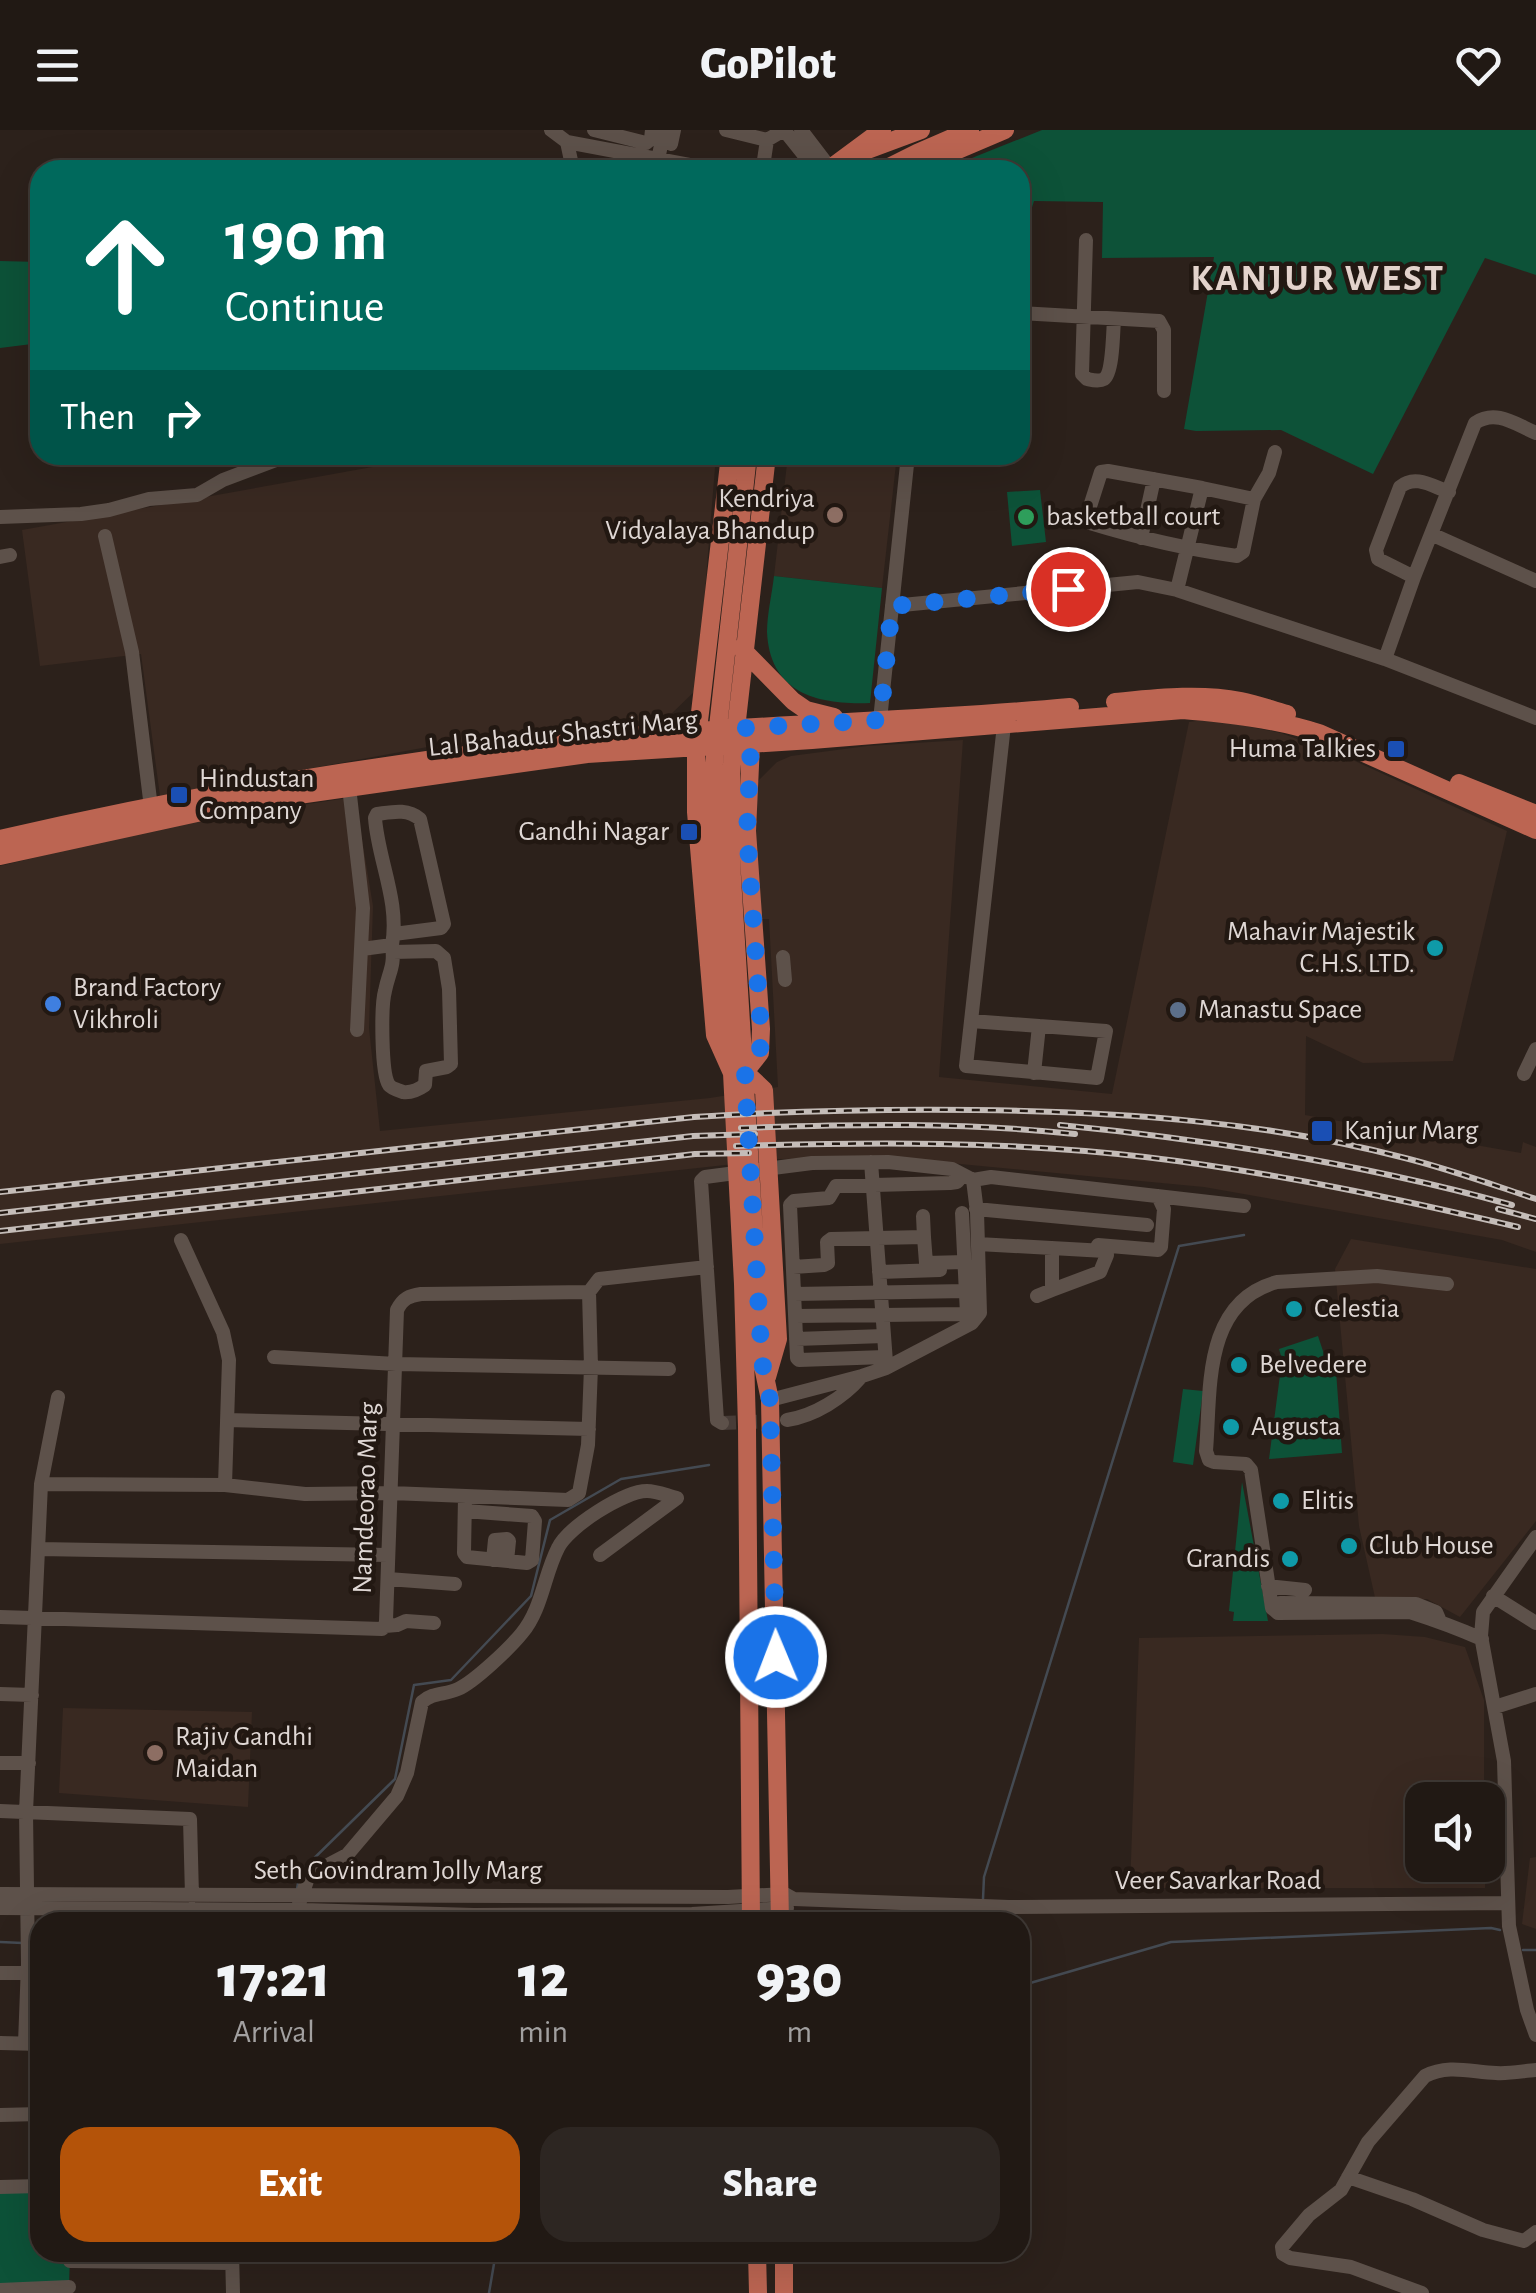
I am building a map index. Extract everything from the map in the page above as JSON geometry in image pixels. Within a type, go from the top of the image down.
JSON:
[{"type":"main road","points":[[843,160],[882,130]]},
{"type":"main road","points":[[851,160],[921,130]]},
{"type":"main road","points":[[916,160],[970,130]]},
{"type":"main road","points":[[922,160],[1005,130]]},
{"type":"main road","points":[[729,465],[697,740],[696,812],[716,1035],[739,1073]]},
{"type":"main road","points":[[747,465],[713,772],[741,1094],[778,1340],[768,1391],[784,1906]]},
{"type":"main road","points":[[739,1073],[760,1053],[761,1029],[747,832],[748,736],[732,708],[762,465]]},
{"type":"main road","points":[[723,860],[767,465]]},
{"type":"main road","points":[[737,644],[792,701],[806,710],[849,721]]},
{"type":"main road","name":"Lal Bahadur Shastri Marg","points":[[748,736],[849,721],[1045,709],[1175,696],[1242,701],[1295,716],[1536,814]]},
{"type":"main road","name":"Lal Bahadur Shastri Marg","points":[[0,856],[254,786],[390,764],[586,747],[1004,725],[1183,710],[1294,725],[1536,830]]},
{"type":"main road","name":"Lal Bahadur Shastri Marg","points":[[0,839],[586,747]]},
{"type":"main road","points":[[741,1094],[735,1246],[742,1284],[747,1426],[750,1910]]},
{"type":"main road","points":[[757,2262],[758,2293]]},
{"type":"main road","points":[[784,2262],[784,2293]]},
{"type":"street","points":[[550,130],[572,143],[646,160]]},
{"type":"street","points":[[594,130],[646,143],[652,130]]},
{"type":"street","points":[[726,130],[767,140],[784,130],[823,160]]},
{"type":"street","points":[[802,130],[826,160]]},
{"type":"street","points":[[664,160],[669,135]]},
{"type":"street","points":[[764,160],[767,140]]},
{"type":"street","points":[[572,143],[572,160]]},
{"type":"street","points":[[572,143],[578,160]]},
{"type":"street","points":[[1086,240],[1082,374],[1087,380],[1106,377],[1110,369],[1114,319]]},
{"type":"street","points":[[1030,314],[1160,321],[1164,330],[1164,391]]},
{"type":"street","points":[[1385,660],[1475,423],[1485,416],[1496,416],[1536,433]]},
{"type":"street","points":[[1254,499],[1100,472],[1086,519],[1141,538],[1237,556],[1244,552],[1254,499],[1269,473],[1275,452]]},
{"type":"street","points":[[0,517],[81,514],[149,499],[197,495],[263,465]]},
{"type":"street","points":[[880,720],[907,465]]},
{"type":"street","points":[[1414,577],[1378,558],[1376,550],[1400,487],[1415,479],[1448,492]]},
{"type":"street","points":[[1141,538],[1154,480]]},
{"type":"street","points":[[1176,590],[1202,488]]},
{"type":"street","points":[[1431,534],[1536,581]]},
{"type":"street","points":[[104,536],[132,652],[152,815]]},
{"type":"street","points":[[892,606],[1138,582],[1176,590],[1385,660],[1536,718]]},
{"type":"street","points":[[971,1021],[1106,1030],[1097,1078],[966,1066],[971,1021],[1004,725]]},
{"type":"street","points":[[349,786],[364,908],[356,1030]]},
{"type":"street","points":[[362,949],[393,943],[444,924],[420,819],[409,812],[377,814],[375,818],[393,910],[393,943],[392,973],[385,990],[382,1026],[386,1076],[393,1088],[410,1092],[425,1085],[426,1071],[451,1064],[448,973],[444,958],[436,951],[393,943]]},
{"type":"street","points":[[783,957],[786,980]]},
{"type":"street","points":[[1034,1072],[1039,1026]]},
{"type":"street","points":[[1524,1074],[1536,1050]]},
{"type":"street","points":[[872,1162],[886,1362]]},
{"type":"street","points":[[722,1423],[717,1420],[701,1181],[706,1177],[800,1164],[872,1162],[952,1169],[968,1177]]},
{"type":"street","points":[[795,1316],[967,1314],[968,1177]]},
{"type":"street","points":[[778,1340],[795,1316],[790,1205],[794,1201],[829,1198],[836,1186],[950,1183],[968,1177],[992,1177],[1244,1206]]},
{"type":"street","points":[[978,1240],[1158,1250],[1164,1210],[1158,1196]]},
{"type":"street","points":[[969,1211],[1148,1224]]},
{"type":"street","points":[[787,1420],[803,1418],[886,1362],[972,1323],[980,1312],[978,1240],[969,1211]]},
{"type":"street","points":[[923,1216],[927,1267]]},
{"type":"street","points":[[793,1267],[824,1265],[828,1262],[827,1242],[831,1239],[924,1237]]},
{"type":"street","points":[[182,1240],[223,1332],[228,1360],[225,1486]]},
{"type":"street","points":[[978,1240],[1105,1251],[1107,1255],[1100,1272],[1044,1293],[1052,1248]]},
{"type":"street","points":[[879,1272],[965,1266]]},
{"type":"street","name":"Namdeorao Marg","points":[[0,1617],[377,1630],[385,1626],[397,1310],[402,1300],[411,1295],[589,1292],[599,1279],[707,1267]]},
{"type":"street","points":[[1447,1284],[1377,1276],[1277,1282],[1247,1298],[1226,1321],[1214,1354],[1207,1456],[1214,1462],[1246,1464],[1252,1470],[1268,1586],[1272,1608],[1278,1613],[1416,1604],[1482,1639]]},
{"type":"street","points":[[794,1294],[966,1291]]},
{"type":"street","points":[[465,1504],[568,1500],[579,1493],[589,1429],[589,1292]]},
{"type":"street","points":[[778,1340],[884,1336]]},
{"type":"street","points":[[778,1340],[799,1360],[886,1362]]},
{"type":"street","points":[[274,1357],[396,1364],[669,1368]]},
{"type":"street","points":[[768,1391],[862,1376]]},
{"type":"street","points":[[30,1955],[26,1812],[41,1484],[58,1396]]},
{"type":"street","points":[[227,1420],[589,1429]]},
{"type":"street","points":[[41,1484],[225,1486],[305,1494],[391,1493],[465,1504],[532,1516],[532,1560],[527,1564],[466,1558],[465,1504]]},
{"type":"street","points":[[298,1903],[309,1875],[346,1855],[397,1796],[407,1773],[422,1702],[430,1695],[456,1690],[465,1684],[524,1632],[558,1546],[574,1528],[612,1503],[645,1490],[677,1498],[600,1555]]},
{"type":"street","points":[[1536,1538],[1483,1612],[1482,1639],[1504,1761],[1497,1904],[1509,1926],[1526,2010],[1536,2035]]},
{"type":"street","points":[[39,1549],[388,1555]]},
{"type":"street","points":[[388,1579],[454,1584]]},
{"type":"street","points":[[1268,1586],[1305,1590]]},
{"type":"street","points":[[1493,1596],[1536,1623]]},
{"type":"street","points":[[385,1626],[406,1621],[434,1623]]},
{"type":"street","points":[[0,1694],[32,1695]]},
{"type":"street","points":[[1495,1707],[1536,1694]]},
{"type":"street","points":[[0,1763],[29,1763]]},
{"type":"street","points":[[0,1811],[190,1819],[192,1896]]},
{"type":"street","name":"Seth Govindram Jolly Marg","points":[[0,1894],[28,1902],[192,1896],[442,1912]]},
{"type":"street","points":[[0,1908],[28,1902],[274,1903]]},
{"type":"street","name":"Veer Savarkar Road","points":[[784,1906],[1497,1904]]},
{"type":"street","points":[[750,1910],[784,1906]]},
{"type":"street","name":"Seth Govindram Jolly Marg","points":[[721,1912],[750,1910]]},
{"type":"street","points":[[0,1973],[30,1970]]},
{"type":"street","points":[[0,2043],[30,2044]]},
{"type":"street","points":[[1422,2293],[1351,2267],[1290,2258],[1283,2254],[1282,2247],[1309,2215],[1341,2190],[1368,2142],[1425,2076],[1455,2068],[1499,2073],[1536,2070]]},
{"type":"street","points":[[0,2115],[30,2114]]},
{"type":"street","points":[[1348,2177],[1483,2230],[1524,2241],[1536,2232]]},
{"type":"street","points":[[0,2186],[30,2186]]},
{"type":"street","points":[[0,2290],[69,2290],[70,2262]]},
{"type":"street","points":[[232,2262],[232,2293]]},
{"type":"shaded area","points":[[383,465],[715,465],[697,689],[667,718],[433,746],[160,796],[141,654],[40,666],[22,530]]},
{"type":"shaded area","name":"Kendriya Vidyalaya Bhandup","points":[[787,465],[896,465],[882,588],[774,576]]},
{"type":"shaded area","points":[[1210,719],[1281,733],[1355,761],[1507,831],[1453,1061],[1363,1063],[1306,1036],[1305,1115],[1521,1153],[1523,1142],[1536,1147],[1536,1252],[1502,1240],[1204,1187],[887,1157],[780,1159],[0,1244],[0,866],[173,824],[355,797],[373,906],[369,1028],[380,1131],[710,1098],[778,1087],[769,919],[760,919],[752,816],[757,782],[777,762],[791,756],[963,740],[939,1077],[1112,1094],[1189,722]]},
{"type":"shaded area","points":[[1351,1239],[1536,1269],[1536,1521],[1460,1617],[1427,1599],[1376,1602],[1359,1526],[1335,1269]]},
{"type":"shaded area","points":[[1383,1634],[1425,1637],[1465,1647],[1484,1700],[1484,1782],[1405,1782],[1405,1882],[1485,1882],[1485,1888],[1130,1888],[1139,1638]]},
{"type":"shaded area","name":"Rajiv Gandhi Maidan","points":[[63,1708],[252,1712],[248,1807],[59,1793]]},
{"type":"shaded area","points":[[1536,1857],[1536,1929],[1522,1924],[1530,1858]]},
{"type":"green space","points":[[1042,130],[1536,130],[1536,275],[1485,258],[1373,474],[1281,430],[1184,429],[1214,257],[1102,258],[1103,202],[1034,201],[1030,214],[1030,160],[967,160]]},
{"type":"green space","points":[[0,261],[30,262],[30,344],[0,348]]},
{"type":"green space","name":"basketball court","points":[[1040,490],[1046,542],[1012,546],[1007,492]]},
{"type":"green space","points":[[774,576],[882,588],[870,703],[815,697],[787,682],[777,669],[767,632]]},
{"type":"green space","points":[[1318,1336],[1326,1360],[1286,1373],[1279,1349]]},
{"type":"green space","points":[[1336,1371],[1342,1453],[1269,1459],[1280,1375]]},
{"type":"green space","points":[[1183,1389],[1203,1391],[1193,1465],[1173,1462]]},
{"type":"green space","points":[[1242,1482],[1268,1621],[1233,1621],[1234,1612],[1229,1611]]},
{"type":"green space","points":[[30,2186],[30,2262],[70,2262],[69,2287],[0,2290],[0,2187]]},
{"type":"waterway","points":[[983,1899],[984,1877],[1179,1246],[1244,1235]]},
{"type":"waterway","points":[[297,1889],[300,1872],[395,1779],[414,1685],[451,1680],[531,1596],[550,1520],[621,1479],[709,1465]]},
{"type":"waterway","points":[[1030,1983],[1171,1942],[1500,1930]]},
{"type":"waterway","points":[[0,1942],[23,1943]]},
{"type":"waterway","points":[[1523,1950],[1536,1950]]},
{"type":"waterway","points":[[489,2293],[494,2262]]},
{"type":"tunnel","points":[[722,1423],[776,1421]]},
{"type":"railway","points":[[0,1192],[694,1117],[940,1110],[1084,1113],[1192,1121],[1299,1135],[1405,1158],[1536,1199]]},
{"type":"railway","points":[[741,1128],[908,1125],[1075,1134]]},
{"type":"railway","points":[[1060,1125],[1288,1155],[1512,1205]]},
{"type":"railway","points":[[0,1213],[693,1136],[755,1134]]},
{"type":"railway","points":[[736,1146],[941,1144],[1145,1157],[1333,1187],[1518,1227]]},
{"type":"railway","points":[[0,1231],[695,1154],[749,1153]]},
{"type":"railway","points":[[1498,1209],[1536,1219]]},
{"type":"place","name":"Kendriya Vidyalaya Bhandup","points":[[835,515]]},
{"type":"place","name":"basketball court","points":[[1026,517]]},
{"type":"place","name":"Huma Talkies","points":[[1396,749]]},
{"type":"place","name":"Hindustan Company","points":[[179,795]]},
{"type":"place","name":"Gandhi Nagar","points":[[689,832]]},
{"type":"place","name":"Mahavir Majestik C.H.S. LTD.","points":[[1435,948]]},
{"type":"place","name":"Brand Factory Vikhroli","points":[[53,1004]]},
{"type":"place","name":"Manastu Space","points":[[1178,1010]]},
{"type":"place","name":"Kanjur Marg","points":[[1322,1131]]},
{"type":"place","name":"Celestia","points":[[1294,1309]]},
{"type":"place","name":"Belvedere","points":[[1239,1365]]},
{"type":"place","name":"Augusta","points":[[1231,1427]]},
{"type":"place","name":"Elitis","points":[[1281,1501]]},
{"type":"place","name":"Club House","points":[[1349,1546]]},
{"type":"place","name":"Grandis","points":[[1290,1559]]},
{"type":"place","name":"Rajiv Gandhi Maidan","points":[[155,1753]]},
{"type":"district","name":"KANJUR WEST","points":[[1318,279]]},
{"type":"route","points":[[776,1657],[770,1400],[762,1362],[745,1072],[760,1053],[761,1029],[747,832],[751,744],[744,728],[880,720],[892,606],[1068,589]]}]
